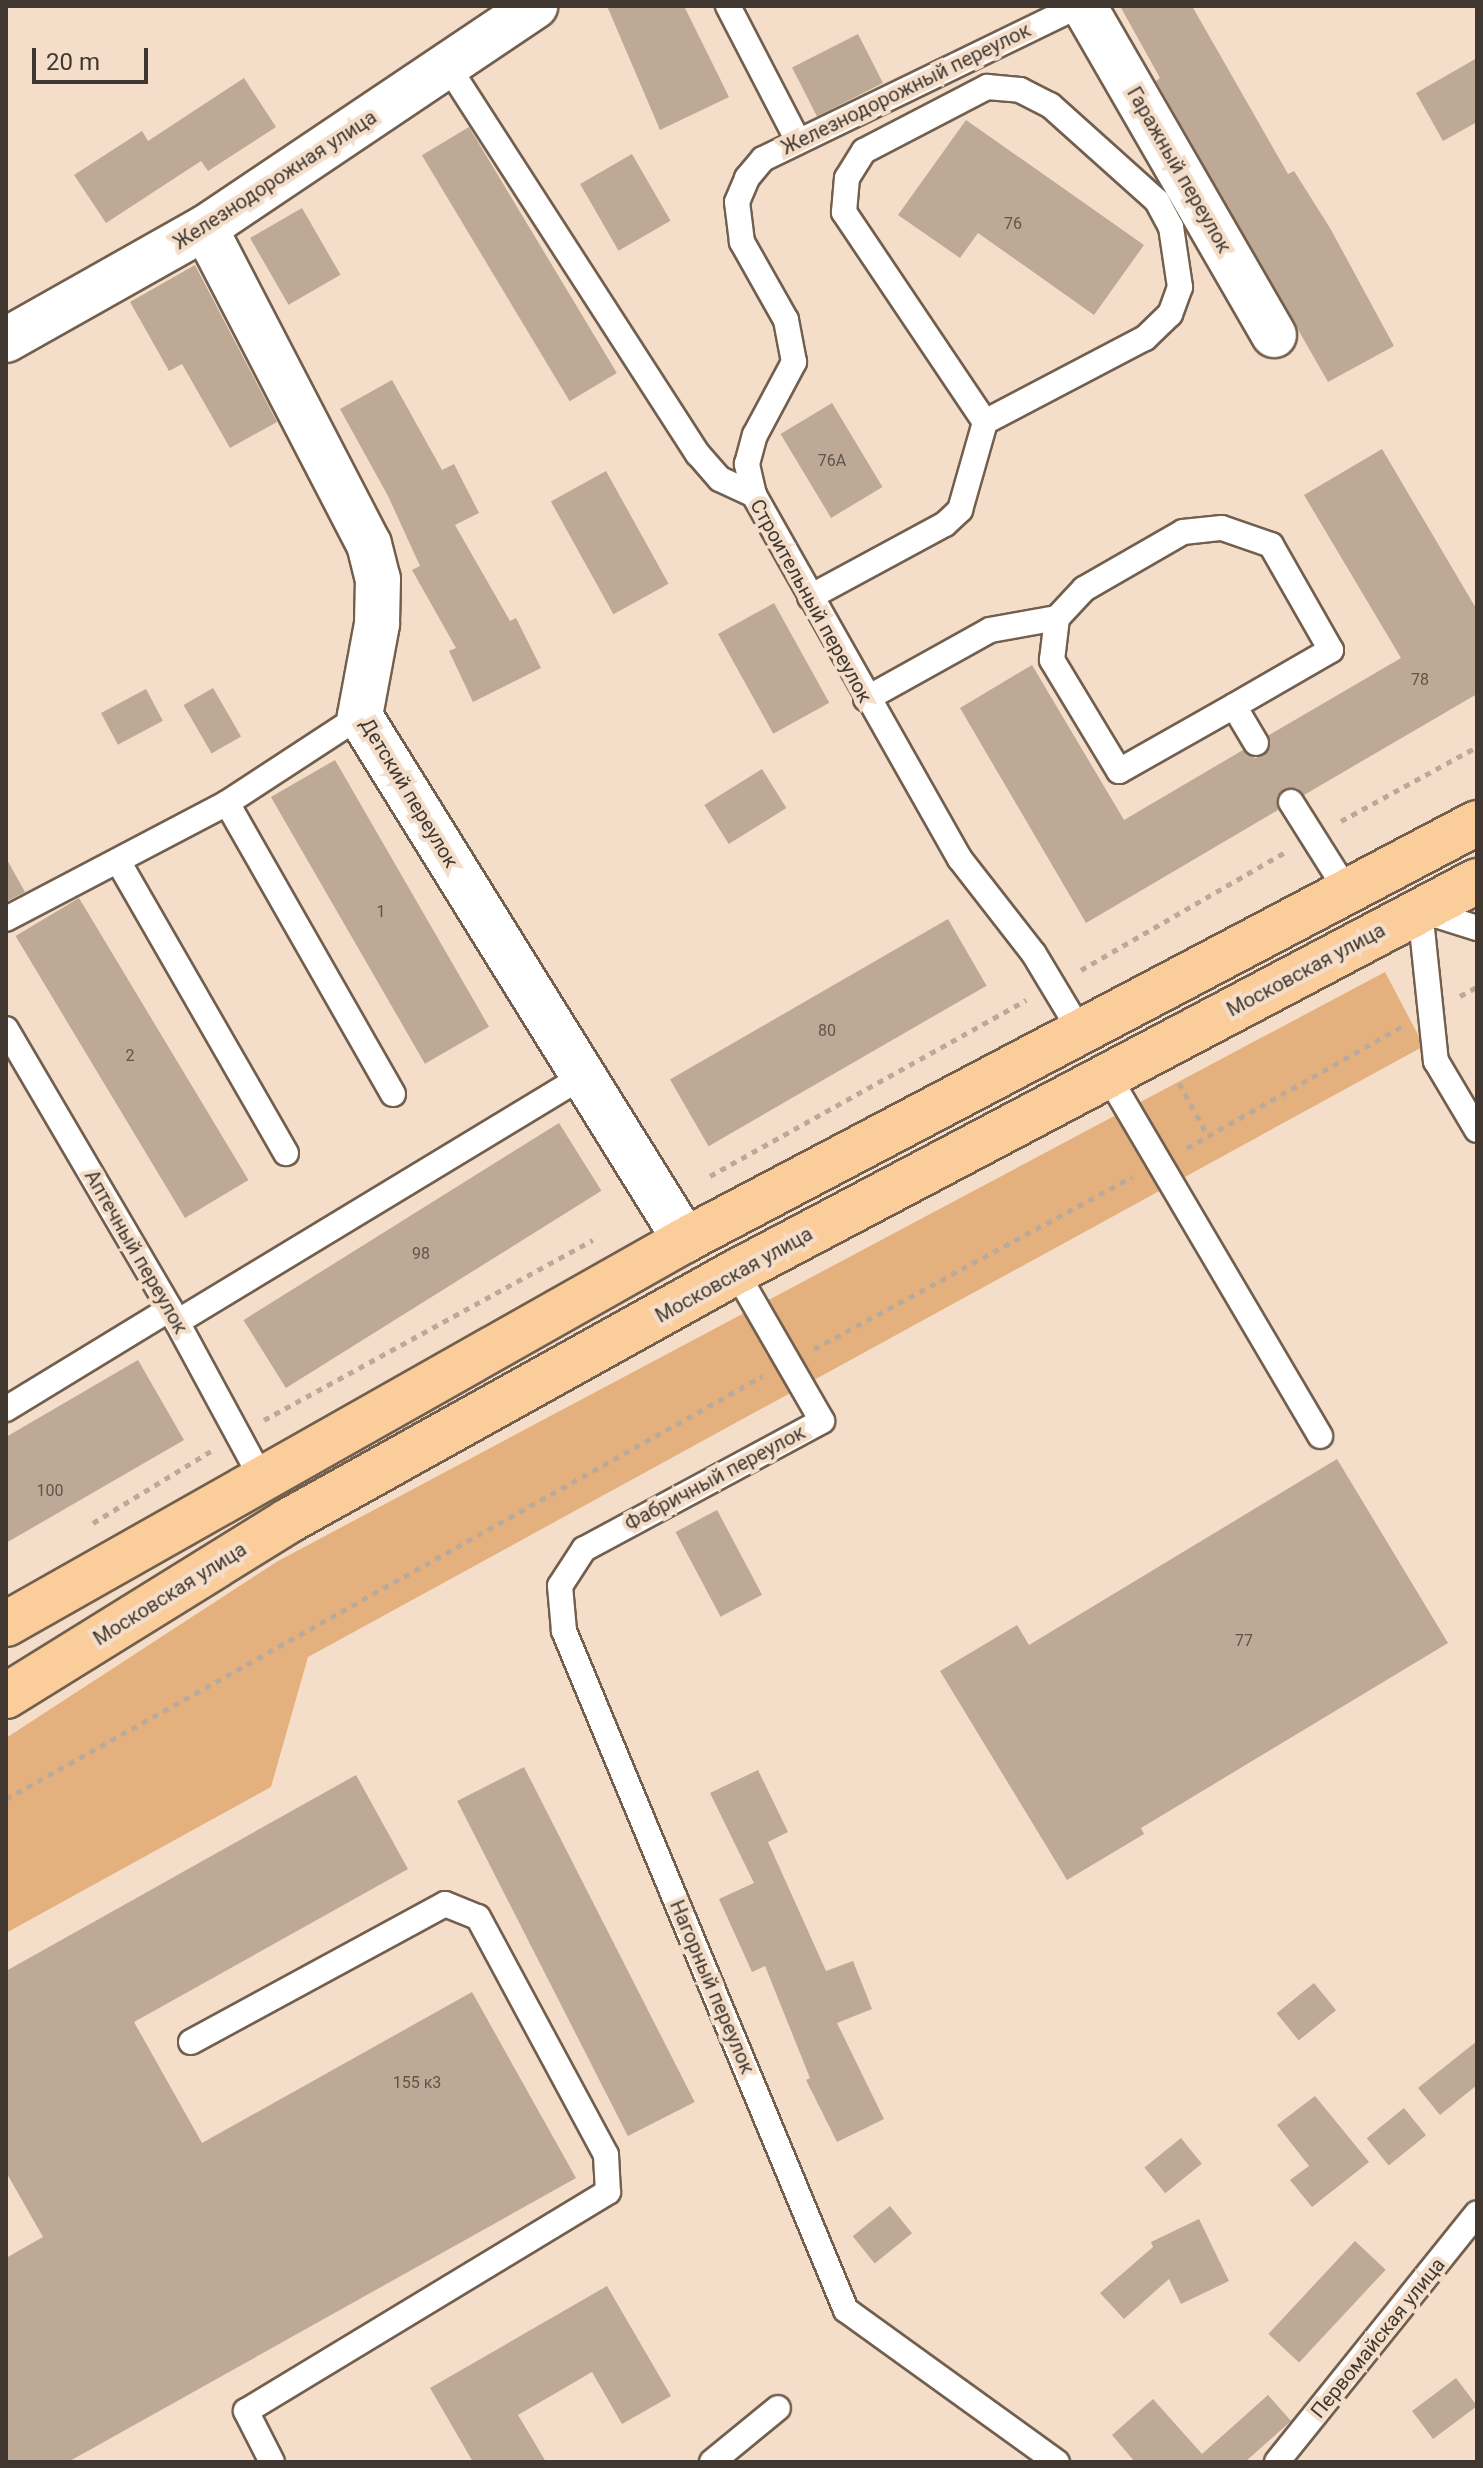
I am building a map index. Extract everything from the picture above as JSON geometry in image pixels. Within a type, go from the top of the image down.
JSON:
[{"type":"main road","points":[[6,1624],[261,1477],[685,1240],[1079,1029],[1477,823]]},
{"type":"main road","name":"Московская улица","points":[[6,1696],[288,1521],[736,1272],[1477,881]]},
{"type":"main road","points":[[1079,1029],[1107,1074]]},
{"type":"street","name":"Железнодорожная улица","points":[[6,340],[205,228],[449,68],[535,6]]},
{"type":"street","name":"Гаражный переулок","points":[[1081,6],[1274,335]]},
{"type":"street","name":"Детский переулок","points":[[205,228],[369,544],[378,579],[377,624],[360,716],[685,1240]]},
{"type":"lane","points":[[728,6],[798,141]]},
{"type":"lane","name":"Железнодорожный переулок","points":[[754,495],[747,464],[755,435],[794,362],[786,320],[742,242],[737,202],[763,159],[1081,6]]},
{"type":"lane","name":"Строительный переулок","points":[[449,68],[698,454],[720,479],[754,495],[866,699],[960,859],[1053,985],[1079,1029]]},
{"type":"lane","points":[[810,597],[953,517],[960,510],[985,422],[1145,338],[1170,314],[1180,287],[1171,227],[1157,201],[1050,105],[1020,90],[987,87],[864,151],[847,178],[844,212],[985,422]]},
{"type":"lane","points":[[1222,528],[1271,545],[1331,650],[1234,706],[1119,771],[1052,660],[1057,618],[1084,589],[1183,532],[1222,528]]},
{"type":"lane","points":[[866,699],[990,630],[1057,618]]},
{"type":"lane","points":[[1234,706],[1256,743]]},
{"type":"lane","points":[[6,919],[227,803],[360,716]]},
{"type":"lane","points":[[1291,802],[1347,891]]},
{"type":"lane","points":[[227,803],[393,1094]]},
{"type":"lane","points":[[118,861],[286,1153]]},
{"type":"lane","points":[[1477,928],[1420,910],[1436,1061],[1477,1130]]},
{"type":"lane","name":"Аптечный переулок","points":[[6,1029],[173,1316],[261,1477]]},
{"type":"lane","points":[[1107,1074],[1320,1436]]},
{"type":"lane","points":[[6,1409],[173,1316],[583,1076]]},
{"type":"lane","name":"Фабричный переулок","points":[[584,1549],[822,1421],[736,1272]]},
{"type":"lane","name":"Нагорный переулок","points":[[584,1549],[560,1586],[564,1631],[846,2310],[1057,2462]]},
{"type":"lane","points":[[191,2042],[445,1904],[478,1917],[606,2155],[608,2192],[246,2411],[272,2462]]},
{"type":"lane","name":"Первомайская улица","points":[[1277,2462],[1477,2213]]},
{"type":"lane","points":[[712,2462],[778,2408]]},
{"type":"path","points":[[661,1203],[1477,747]]},
{"type":"path","points":[[6,1799],[788,1362],[1208,1136],[1431,1010]]},
{"type":"path","points":[[1170,1068],[1208,1136]]},
{"type":"path","points":[[88,1526],[237,1434],[607,1233]]},
{"type":"shaded area","points":[[1385,972],[1424,1046],[308,1657],[271,1787],[6,1933],[6,1738],[278,1561]]},
{"type":"building","points":[[607,6],[684,6],[729,97],[660,130]]},
{"type":"building","points":[[1120,6],[1192,6],[1288,174],[1294,171],[1330,228],[1394,346],[1328,382],[1156,81],[1160,78]]},
{"type":"building","points":[[858,34],[883,83],[817,117],[792,68]]},
{"type":"building","points":[[1477,58],[1477,122],[1443,141],[1416,93]]},
{"type":"building","points":[[244,78],[276,127],[208,171],[201,161],[106,223],[74,175],[142,131],[148,141]]},
{"type":"building","points":[[966,120],[1144,245],[1094,315],[978,233],[960,258],[898,215]]},
{"type":"building","points":[[469,127],[617,373],[570,401],[422,155]]},
{"type":"building","points":[[632,154],[670,221],[619,251],[580,184]]},
{"type":"building","points":[[302,208],[340,275],[289,305],[250,238]]},
{"type":"building","points":[[195,265],[277,422],[230,448],[182,364],[169,371],[130,302]]},
{"type":"building","points":[[392,380],[442,470],[454,464],[479,513],[455,525],[510,621],[516,618],[541,668],[473,702],[449,651],[456,648],[412,570],[420,566],[388,496],[340,409]]},
{"type":"building","points":[[832,403],[882,487],[831,518],[781,434]]},
{"type":"building","points":[[1382,449],[1477,610],[1477,694],[1304,795],[1297,788],[1284,789],[1277,796],[1278,810],[1086,923],[960,708],[1032,665],[1124,820],[1243,750],[1255,758],[1264,755],[1269,735],[1401,658],[1304,495]]},
{"type":"building","points":[[606,471],[669,584],[613,614],[551,502]]},
{"type":"building","points":[[774,603],[829,703],[773,734],[718,634]]},
{"type":"building","points":[[213,688],[241,736],[212,753],[184,705]]},
{"type":"building","points":[[146,689],[163,721],[118,745],[101,713]]},
{"type":"building","points":[[335,760],[489,1027],[425,1064],[271,797]]},
{"type":"building","points":[[762,769],[786,808],[729,844],[704,805]]},
{"type":"building","points":[[6,858],[25,892],[6,902]]},
{"type":"building","points":[[79,898],[248,1180],[185,1218],[16,936]]},
{"type":"building","points":[[948,919],[986,986],[709,1146],[670,1080]]},
{"type":"building","points":[[559,1123],[601,1191],[286,1388],[244,1320]]},
{"type":"building","points":[[138,1360],[184,1440],[6,1543],[6,1437]]},
{"type":"building","points":[[1337,1459],[1448,1643],[1141,1828],[1144,1834],[1067,1880],[940,1671],[1017,1625],[1029,1645]]},
{"type":"building","points":[[717,1510],[762,1595],[721,1617],[676,1532]]},
{"type":"building","points":[[524,1767],[695,2102],[628,2136],[457,1801]]},
{"type":"building","points":[[758,1770],[788,1832],[768,1842],[826,1971],[853,1961],[872,2009],[837,2023],[884,2119],[837,2142],[806,2080],[810,2078],[765,1966],[752,1972],[719,1899],[754,1883],[710,1793]]},
{"type":"building","points":[[356,1775],[408,1869],[134,2022],[202,2143],[472,1992],[576,2178],[68,2462],[6,2462],[6,2258],[43,2237],[6,2172],[6,1971]]},
{"type":"building","points":[[1314,1983],[1336,2010],[1299,2040],[1277,2013]]},
{"type":"building","points":[[1477,2041],[1477,2085],[1440,2115],[1418,2088]]},
{"type":"building","points":[[1315,2096],[1369,2162],[1312,2207],[1290,2180],[1309,2166],[1277,2125]]},
{"type":"building","points":[[1404,2108],[1426,2135],[1389,2165],[1367,2138]]},
{"type":"building","points":[[1181,2138],[1202,2164],[1165,2193],[1144,2168]]},
{"type":"building","points":[[890,2206],[912,2233],[875,2263],[853,2236]]},
{"type":"building","points":[[1199,2219],[1229,2281],[1181,2304],[1169,2279],[1124,2319],[1100,2293],[1153,2247],[1151,2242]]},
{"type":"building","points":[[1355,2241],[1386,2270],[1299,2363],[1268,2334]]},
{"type":"building","points":[[607,2286],[671,2396],[622,2424],[592,2372],[518,2415],[546,2462],[473,2462],[430,2388]]},
{"type":"building","points":[[1456,2378],[1477,2406],[1433,2439],[1412,2411]]},
{"type":"building","points":[[1268,2395],[1291,2421],[1245,2462],[1135,2462],[1112,2435],[1153,2399],[1202,2454]]}]
